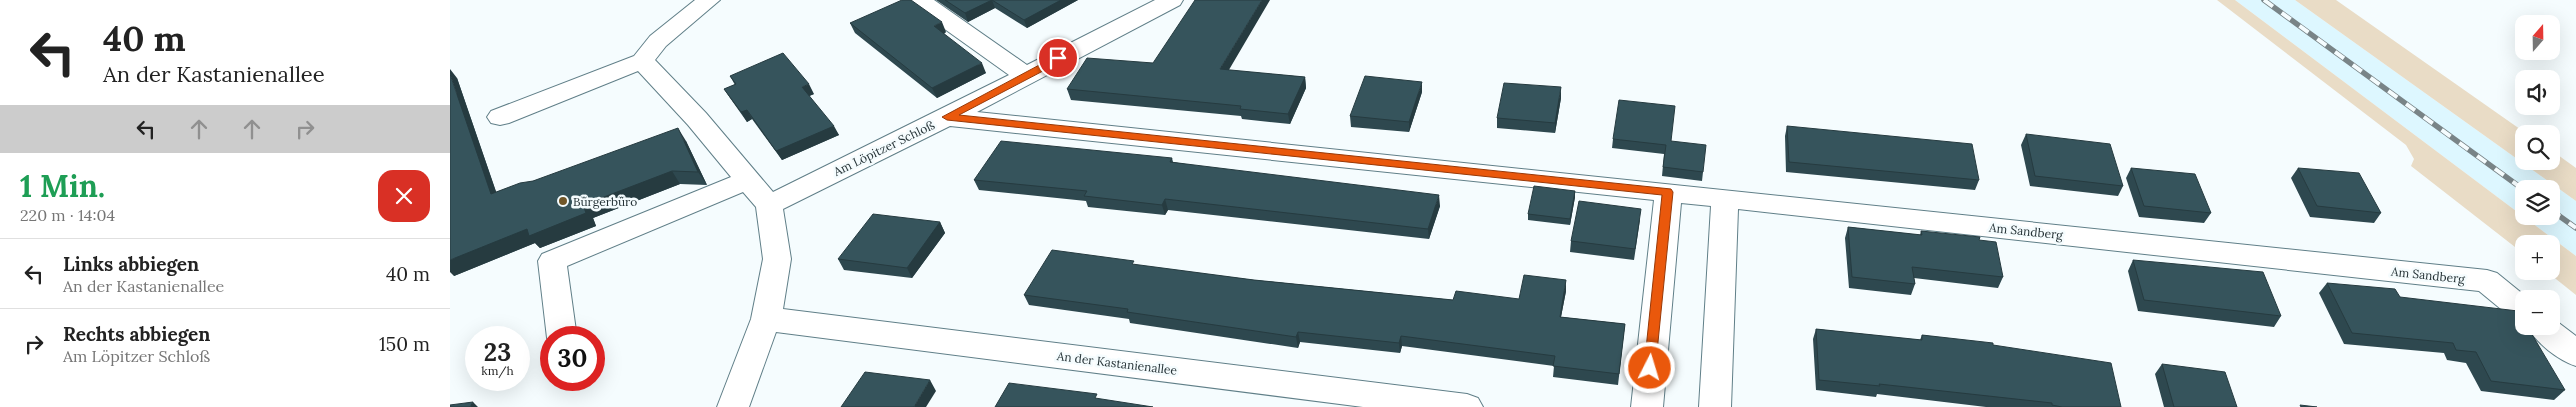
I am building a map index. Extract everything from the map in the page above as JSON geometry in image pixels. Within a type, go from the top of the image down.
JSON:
[{"type":"street","points":[[500,117],[642,62],[658,41],[709,0]]},
{"type":"street","points":[[919,0],[1025,75]]},
{"type":"street","name":"Am Löpitzer Schloß","points":[[769,204],[947,117],[1172,0]]},
{"type":"street","points":[[642,62],[701,124],[769,204],[778,259],[766,319],[733,407]]},
{"type":"street","points":[[947,117],[1668,192],[1646,407]]},
{"type":"street","points":[[673,134],[701,124]]},
{"type":"street","points":[[560,326],[552,262],[748,180]]},
{"type":"street","name":"Am Sandberg","points":[[1668,192],[2487,281],[2515,304]]},
{"type":"street","points":[[1715,407],[1725,198]]},
{"type":"street","name":"An der Kastanienallee","points":[[766,319],[1468,407]]},
{"type":"street","points":[[2553,335],[2576,354]]},
{"type":"shaded area","points":[[2217,0],[2235,0],[2515,210],[2515,225],[2535,225],[2548,235],[2515,235],[2515,247],[2411,166],[2414,159],[2406,145]]},
{"type":"shaded area","points":[[2235,0],[2295,0],[2515,157],[2515,170],[2533,170],[2547,180],[2515,180],[2515,210]]},
{"type":"shaded area","points":[[2295,0],[2336,0],[2515,126],[2515,157]]},
{"type":"shaded area","points":[[2560,156],[2576,168],[2576,201],[2560,190],[2560,180],[2547,180],[2533,170],[2560,170]]},
{"type":"shaded area","points":[[2560,190],[2576,201],[2576,256],[2560,244],[2560,235],[2548,235],[2535,225],[2560,225]]},
{"type":"shaded area","points":[[2560,244],[2576,256],[2576,295],[2557,280],[2560,280]]},
{"type":"building","points":[[902,0],[911,0],[942,22],[934,26],[982,63],[932,88],[850,23]]},
{"type":"building","points":[[945,0],[992,0],[965,13]]},
{"type":"building","points":[[992,0],[1061,0],[1024,20]]},
{"type":"building","points":[[1195,0],[1262,0],[1220,69],[1305,77],[1288,114],[1240,109],[1241,106],[1067,89],[1087,58],[1153,63]]},
{"type":"building","points":[[783,53],[809,84],[802,87],[834,126],[776,151],[747,110],[741,112],[724,89],[736,84],[730,76]]},
{"type":"building","points":[[450,74],[491,194],[520,183],[533,181],[678,128],[698,172],[672,171],[583,205],[586,213],[529,236],[527,229],[450,260]]},
{"type":"building","points":[[1365,76],[1422,82],[1409,122],[1350,116]]},
{"type":"building","points":[[1504,83],[1561,87],[1555,123],[1497,118]]},
{"type":"building","points":[[1619,100],[1675,106],[1671,141],[1706,145],[1703,172],[1663,167],[1666,145],[1613,139]]},
{"type":"building","points":[[1787,126],[1972,144],[1979,180],[1789,162]]},
{"type":"building","points":[[2026,134],[2110,144],[2123,186],[2035,176]]},
{"type":"building","points":[[1001,141],[1172,158],[1170,162],[1439,195],[1428,229],[1165,199],[1162,205],[1084,196],[1087,191],[974,180]]},
{"type":"building","points":[[2131,168],[2195,174],[2211,213],[2144,206]]},
{"type":"building","points":[[2298,168],[2359,173],[2381,213],[2317,206]]},
{"type":"building","points":[[1534,186],[1575,191],[1570,219],[1528,214]]},
{"type":"building","points":[[1579,201],[1641,209],[1635,249],[1571,241]]},
{"type":"building","points":[[873,214],[940,222],[907,268],[838,259]]},
{"type":"building","points":[[1848,227],[1922,235],[1921,231],[1980,237],[1979,240],[1996,242],[2003,277],[1912,267],[1915,284],[1852,277]]},
{"type":"building","points":[[1052,250],[1134,261],[1132,264],[1254,280],[1453,300],[1456,291],[1519,299],[1524,275],[1566,280],[1560,317],[1625,324],[1619,374],[1553,366],[1555,356],[1401,336],[1399,343],[1298,332],[1296,337],[1127,312],[1128,309],[1024,295]]},
{"type":"building","points":[[2133,260],[2263,272],[2281,316],[2144,300]]},
{"type":"building","points":[[2327,283],[2395,289],[2400,297],[2515,311],[2515,335],[2532,335],[2565,390],[2491,381],[2476,352],[2456,350],[2453,343],[2352,333]]},
{"type":"building","points":[[1816,329],[1922,340],[1922,335],[1993,343],[1993,345],[2111,363],[2121,407],[2062,407],[2052,405],[2052,403],[1879,384],[1880,386],[1819,380]]},
{"type":"building","points":[[2162,364],[2225,372],[2237,407],[2174,407]]},
{"type":"building","points":[[865,372],[930,380],[914,407],[841,407]]},
{"type":"building","points":[[1009,383],[1097,394],[1095,398],[1153,407],[995,407]]},
{"type":"building","points":[[473,402],[470,407],[450,407],[450,405]]},
{"type":"building","points":[[2300,405],[2317,407],[2301,407]]},
{"type":"railway","points":[[2264,0],[2515,183]]},
{"type":"railway","points":[[2560,216],[2576,228]]},
{"type":"place","name":"Bürgerbüro","points":[[563,201]]},
{"type":"route","points":[[1058,58],[947,117],[1668,192],[1650,368]]}]
